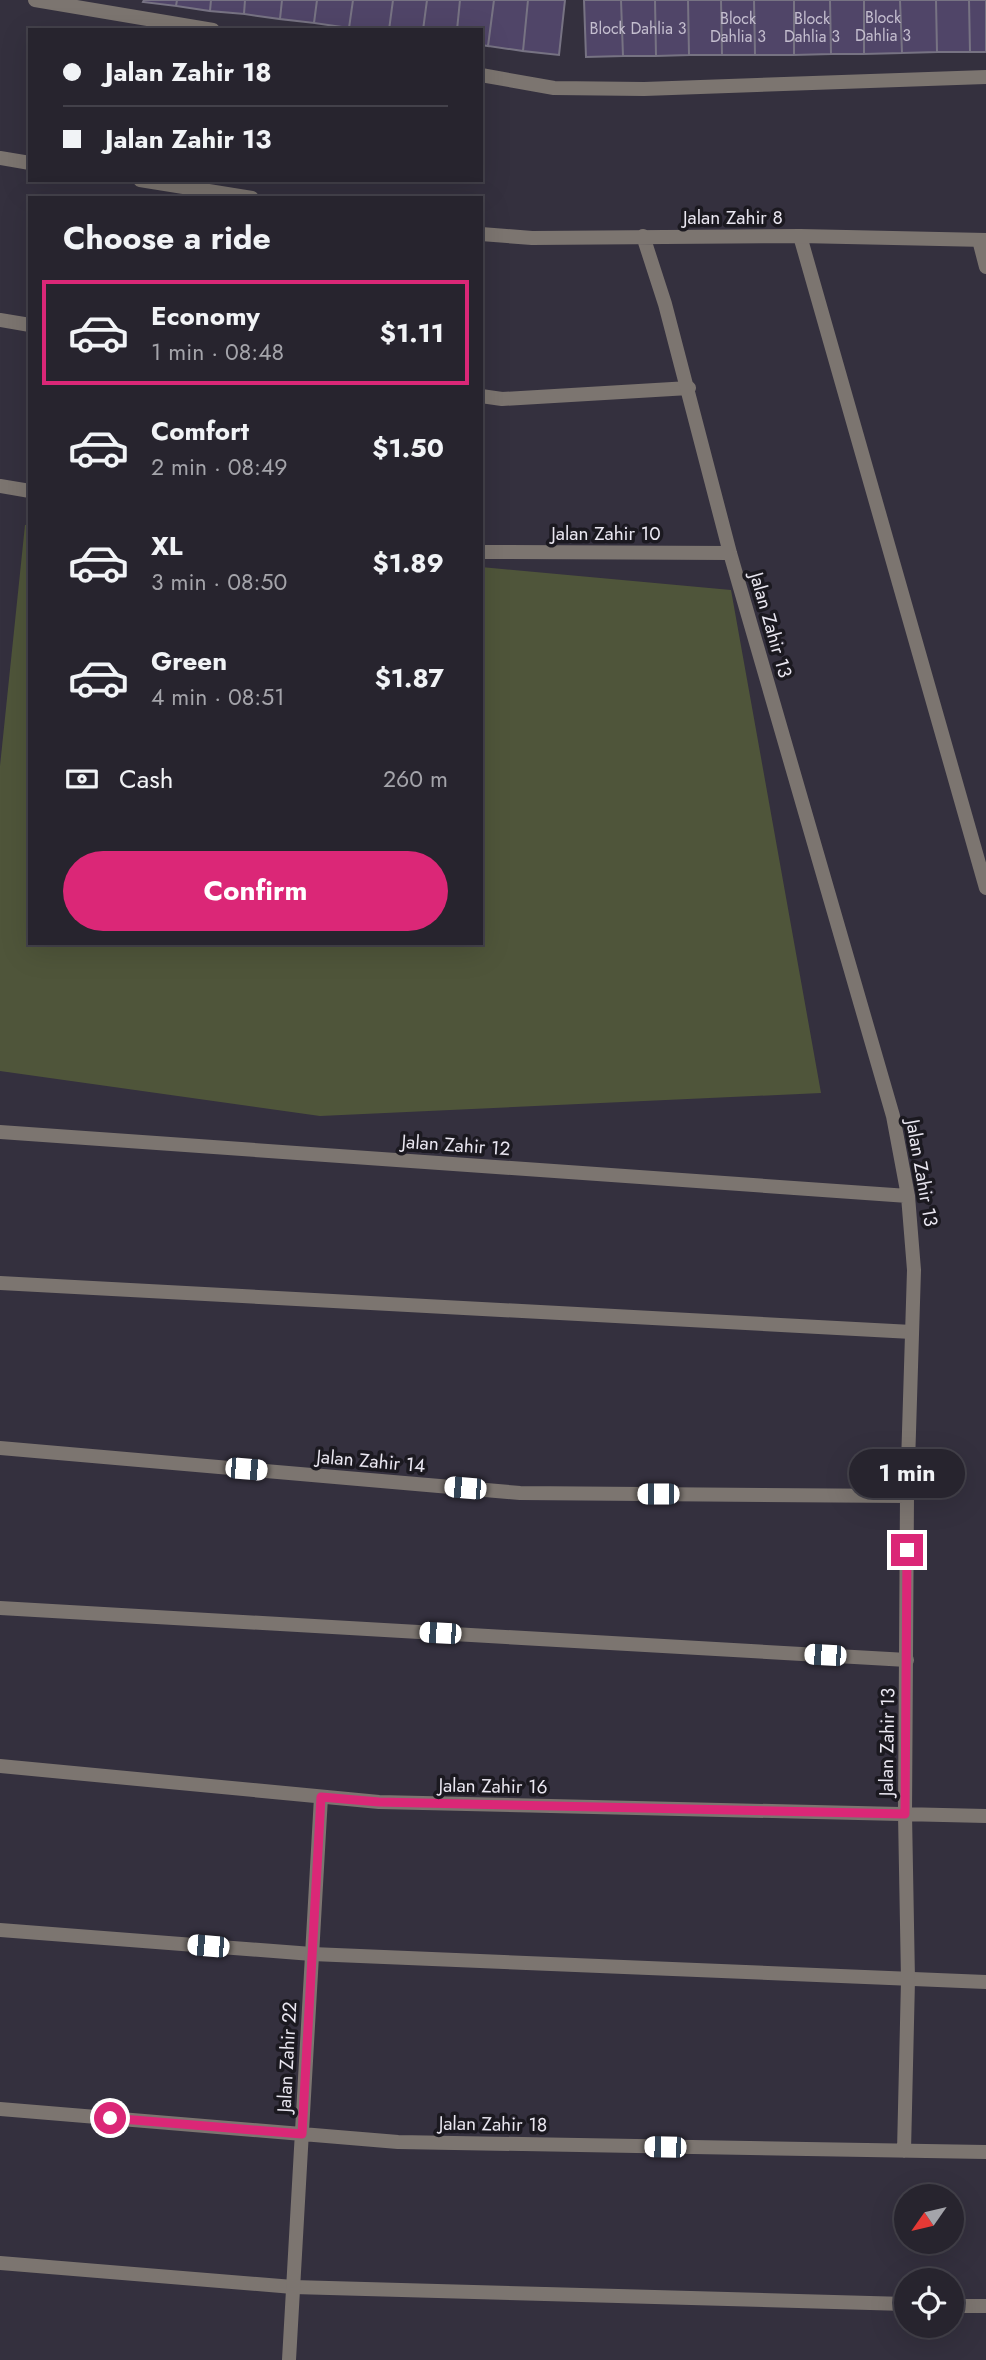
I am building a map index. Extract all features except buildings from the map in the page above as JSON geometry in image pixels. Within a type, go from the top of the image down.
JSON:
[{"type":"street","points":[[35,0],[200,28]]},
{"type":"street","points":[[483,75],[554,88],[644,89],[986,77]]},
{"type":"street","points":[[0,158],[28,163]]},
{"type":"street","points":[[152,182],[240,196]]},
{"type":"street","name":"Jalan Zahir 8","points":[[483,234],[532,239],[800,236],[982,240]]},
{"type":"street","name":"Jalan Zahir 13","points":[[643,236],[666,304],[730,553],[893,1116],[908,1196],[914,1270],[907,1496],[905,1814],[908,1980],[904,2151]]},
{"type":"street","points":[[800,236],[986,888]]},
{"type":"street","points":[[982,240],[986,267]]},
{"type":"street","points":[[0,320],[28,325]]},
{"type":"street","points":[[483,396],[502,399],[688,388]]},
{"type":"street","points":[[0,486],[28,491]]},
{"type":"street","name":"Jalan Zahir 10","points":[[483,552],[730,553]]},
{"type":"street","name":"Jalan Zahir 12","points":[[0,1132],[908,1196]]},
{"type":"street","points":[[0,1283],[912,1332]]},
{"type":"street","name":"Jalan Zahir 14","points":[[0,1448],[520,1493],[907,1496]]},
{"type":"street","points":[[0,1608],[907,1660]]},
{"type":"street","name":"Jalan Zahir 16","points":[[0,1766],[379,1802],[986,1816]]},
{"type":"street","name":"Jalan Zahir 22","points":[[289,2360],[321,1797]]},
{"type":"street","points":[[0,1930],[312,1954],[986,1982]]},
{"type":"street","name":"Jalan Zahir 18","points":[[0,2109],[398,2142],[986,2152]]},
{"type":"street","points":[[0,2263],[293,2287],[894,2304]]},
{"type":"street","points":[[964,2305],[986,2306]]},
{"type":"green space","points":[[25,525],[28,525],[28,945],[483,945],[483,567],[731,590],[821,1093],[320,1116],[0,1071],[0,766]]},
{"type":"route","points":[[110,2118],[302,2134],[321,1797],[379,1802],[905,1814],[907,1550]]}]
